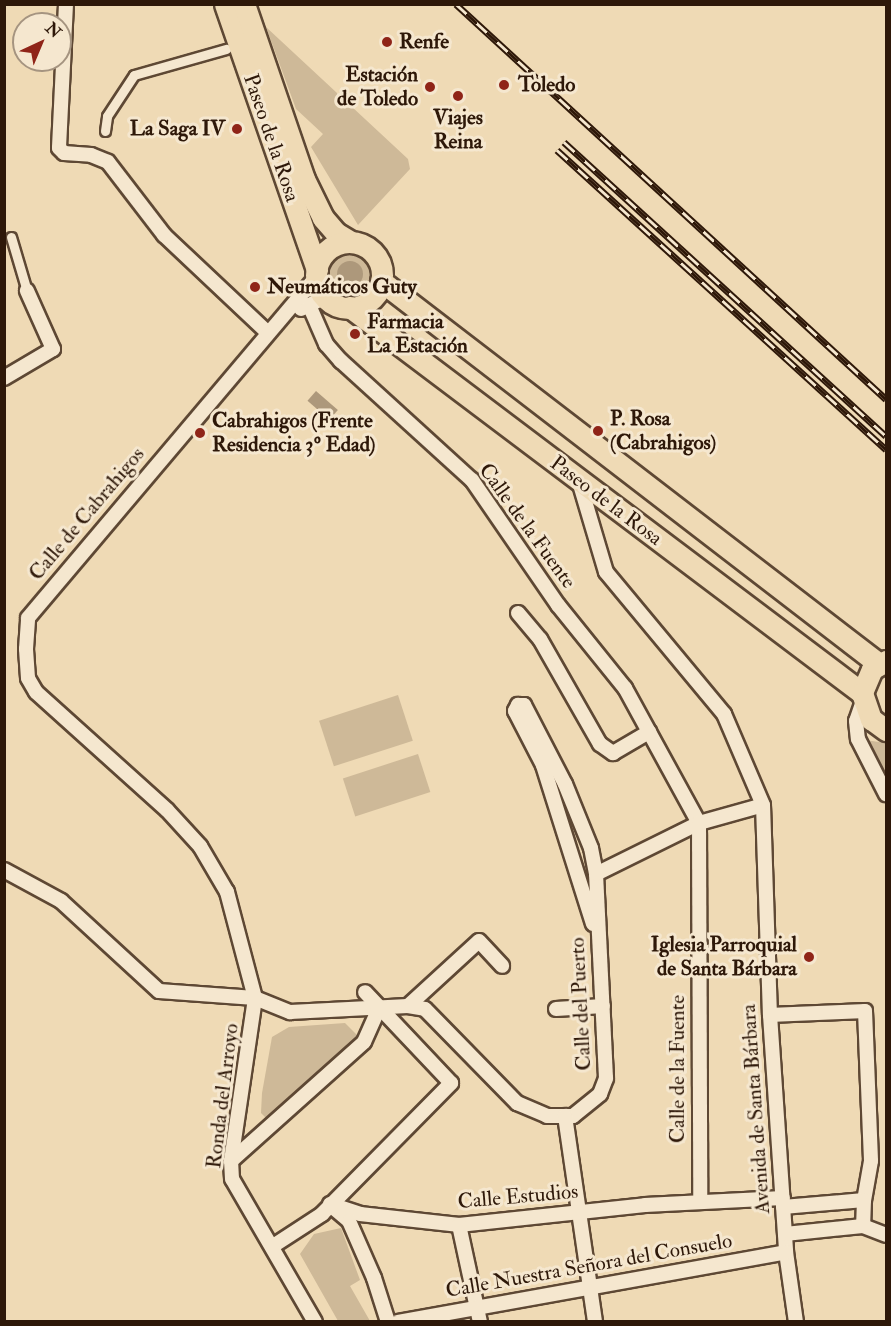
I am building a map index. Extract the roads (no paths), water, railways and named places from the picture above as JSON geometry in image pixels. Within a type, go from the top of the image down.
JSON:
[{"type":"main road","name":"Paseo de la Rosa","points":[[225,4],[317,273],[317,301],[350,307],[862,697],[871,719],[886,730]]},
{"type":"main road","name":"Paseo de la Rosa","points":[[244,4],[308,189],[336,233],[374,253],[380,263],[381,281],[883,662],[867,676],[862,697]]},
{"type":"main road","points":[[317,273],[325,253],[351,242]]},
{"type":"main road","points":[[350,307],[370,300],[381,281]]},
{"type":"street","points":[[66,4],[59,148],[64,153],[91,155],[108,162],[164,236],[267,332]]},
{"type":"street","points":[[105,131],[107,116],[134,75],[226,49]]},
{"type":"street","points":[[4,378],[54,349],[27,291],[11,237]]},
{"type":"street","name":"Calle de Cabrahigos","points":[[255,998],[237,916],[228,892],[200,846],[167,810],[36,692],[28,678],[26,649],[28,618],[317,273]]},
{"type":"street","points":[[278,321],[317,301]]},
{"type":"street","name":"Calle de la Fuente","points":[[317,301],[326,344],[472,480],[558,605],[625,688],[699,823],[700,1202]]},
{"type":"street","name":"Avenida de Santa Bárbara","points":[[579,481],[606,572],[724,714],[763,805],[770,1015],[786,1252],[796,1322]]},
{"type":"street","points":[[518,613],[540,639],[600,744],[612,753],[649,732]]},
{"type":"street","points":[[862,697],[856,721],[858,739],[886,794]]},
{"type":"street","name":"Calle del Puerto","points":[[565,1116],[590,1106],[600,1094],[606,1078],[603,1006],[596,874],[591,848],[565,784],[524,705],[518,705],[515,711],[543,765],[593,923],[601,971]]},
{"type":"street","points":[[596,874],[699,823],[763,805]]},
{"type":"street","points":[[4,870],[61,901],[159,991],[255,998],[290,1012],[408,1006],[434,1016],[481,1070],[517,1103],[547,1116],[565,1116],[577,1213],[595,1322]]},
{"type":"street","points":[[408,1006],[479,941],[502,966]]},
{"type":"street","points":[[273,1246],[330,1204],[452,1083],[364,992]]},
{"type":"street","name":"Ronda del Arroyo","points":[[255,998],[231,1161],[232,1179],[273,1246],[315,1322]]},
{"type":"street","points":[[556,1009],[603,1006]]},
{"type":"street","points":[[231,1161],[364,1042],[379,1008]]},
{"type":"street","points":[[770,1015],[864,1011],[871,1161],[864,1200],[863,1226]]},
{"type":"street","name":"Calle Estudios","points":[[330,1204],[360,1214],[459,1225],[700,1202],[864,1200]]},
{"type":"street","points":[[330,1204],[349,1221],[374,1278],[388,1322]]},
{"type":"street","points":[[459,1225],[480,1322]]},
{"type":"street","points":[[785,1234],[863,1226],[886,1235]]},
{"type":"street","name":"Calle Nuestra Señora del Consuelo","points":[[398,1322],[786,1252]]},
{"type":"railway","points":[[456,4],[886,399]]},
{"type":"railway","points":[[564,142],[886,436]]},
{"type":"railway","points":[[557,150],[886,449]]},
{"type":"place","name":"Renfe","points":[[387,42]]},
{"type":"place","name":"Toledo","points":[[504,85]]},
{"type":"place","name":"Estación de Toledo","points":[[430,87]]},
{"type":"place","name":"Viajes Reina","points":[[458,96]]},
{"type":"place","name":"La Saga IV","points":[[237,129]]},
{"type":"place","name":"Neumáticos Guty","points":[[255,287]]},
{"type":"place","name":"Farmacia La Estación","points":[[355,334]]},
{"type":"place","name":"P. Rosa (Cabrahigos)","points":[[598,431]]},
{"type":"place","name":"Cabrahigos (Frente Residencia 3º Edad)","points":[[200,433]]},
{"type":"place","name":"Iglesia Parroquial de Santa Bárbara","points":[[809,957]]}]
